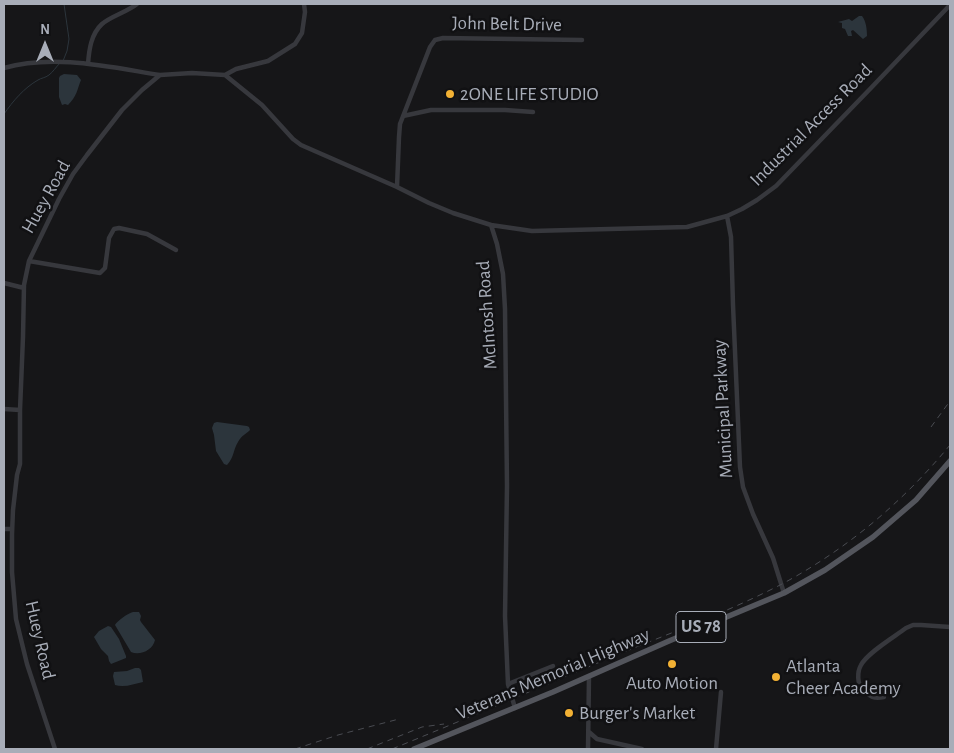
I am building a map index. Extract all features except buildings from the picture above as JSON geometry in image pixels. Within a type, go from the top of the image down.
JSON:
[{"type":"main road","name":"Veterans Memorial Highway","points":[[414,749],[422,748],[784,593],[825,570],[873,537],[916,500],[950,461]]},
{"type":"street","points":[[88,64],[88,52],[92,38],[102,24],[136,4]]},
{"type":"street","points":[[4,68],[23,63],[47,62],[88,64],[160,75],[192,73],[225,75],[268,61],[295,44],[302,33],[304,4]]},
{"type":"street","name":"Industrial Access Road","points":[[491,225],[532,231],[687,227],[727,216],[757,200],[776,186],[950,5]]},
{"type":"street","name":"John Belt Drive","points":[[397,187],[400,124],[430,47],[435,40],[443,38],[582,40]]},
{"type":"street","name":"Huey Road","points":[[55,749],[16,619],[12,572],[13,510],[20,464],[24,288],[29,261],[73,174],[122,110],[160,75]]},
{"type":"street","points":[[225,75],[262,104],[293,139],[301,145],[429,203],[491,225]]},
{"type":"street","points":[[403,116],[431,110],[533,112]]},
{"type":"street","name":"Municipal Parkway","points":[[727,216],[731,237],[740,467],[743,487],[784,593]]},
{"type":"street","name":"McIntosh Road","points":[[491,225],[503,274],[505,308],[507,486],[505,616],[508,684],[515,708]]},
{"type":"street","points":[[29,261],[100,273],[105,268],[109,238],[114,230],[119,228],[147,234],[176,250]]},
{"type":"street","points":[[4,283],[24,288]]},
{"type":"street","points":[[4,409],[20,410]]},
{"type":"street","points":[[4,529],[12,532]]},
{"type":"street","points":[[4,534],[12,532]]},
{"type":"street","points":[[884,697],[875,698],[870,696],[858,684],[860,665],[869,655],[913,625],[950,627]]},
{"type":"street","points":[[508,684],[553,666]]},
{"type":"street","points":[[588,749],[589,676]]},
{"type":"street","points":[[716,749],[721,692]]},
{"type":"street","points":[[589,732],[597,739],[642,749]]},
{"type":"shaded area","points":[[862,16],[866,28],[867,36],[863,39],[853,30],[851,31],[852,36],[848,36],[845,29],[842,28],[842,23],[838,22],[849,19],[852,21]]},
{"type":"shaded area","points":[[64,74],[77,75],[81,80],[75,96],[68,105],[62,105],[59,97],[59,78]]},
{"type":"shaded area","points":[[214,423],[247,426],[250,430],[239,440],[227,465],[224,464],[216,451],[212,428]]},
{"type":"shaded area","points":[[133,612],[139,612],[141,622],[155,640],[152,647],[142,653],[131,652],[115,625],[123,617]]},
{"type":"shaded area","points":[[108,626],[111,627],[119,639],[126,656],[126,658],[111,664],[108,656],[94,637],[99,631]]},
{"type":"shaded area","points":[[135,668],[141,670],[143,682],[125,686],[115,685],[114,672]]},
{"type":"waterway","points":[[63,61],[69,39],[64,4]]},
{"type":"waterway","points":[[4,114],[23,91],[33,83],[49,75],[60,63]]},
{"type":"railway","points":[[931,427],[950,401]]},
{"type":"railway","points":[[392,749],[722,612],[782,584],[829,556],[873,523],[913,486],[950,445]]},
{"type":"railway","points":[[295,749],[338,735],[399,719]]},
{"type":"railway","points":[[367,749],[422,727],[444,724]]},
{"type":"place","name":"2ONE LIFE STUDIO","points":[[450,94]]},
{"type":"place","name":"Auto Motion","points":[[672,664]]},
{"type":"place","name":"Atlanta Cheer Academy","points":[[776,677]]},
{"type":"place","name":"Burger's Market","points":[[569,713]]}]
